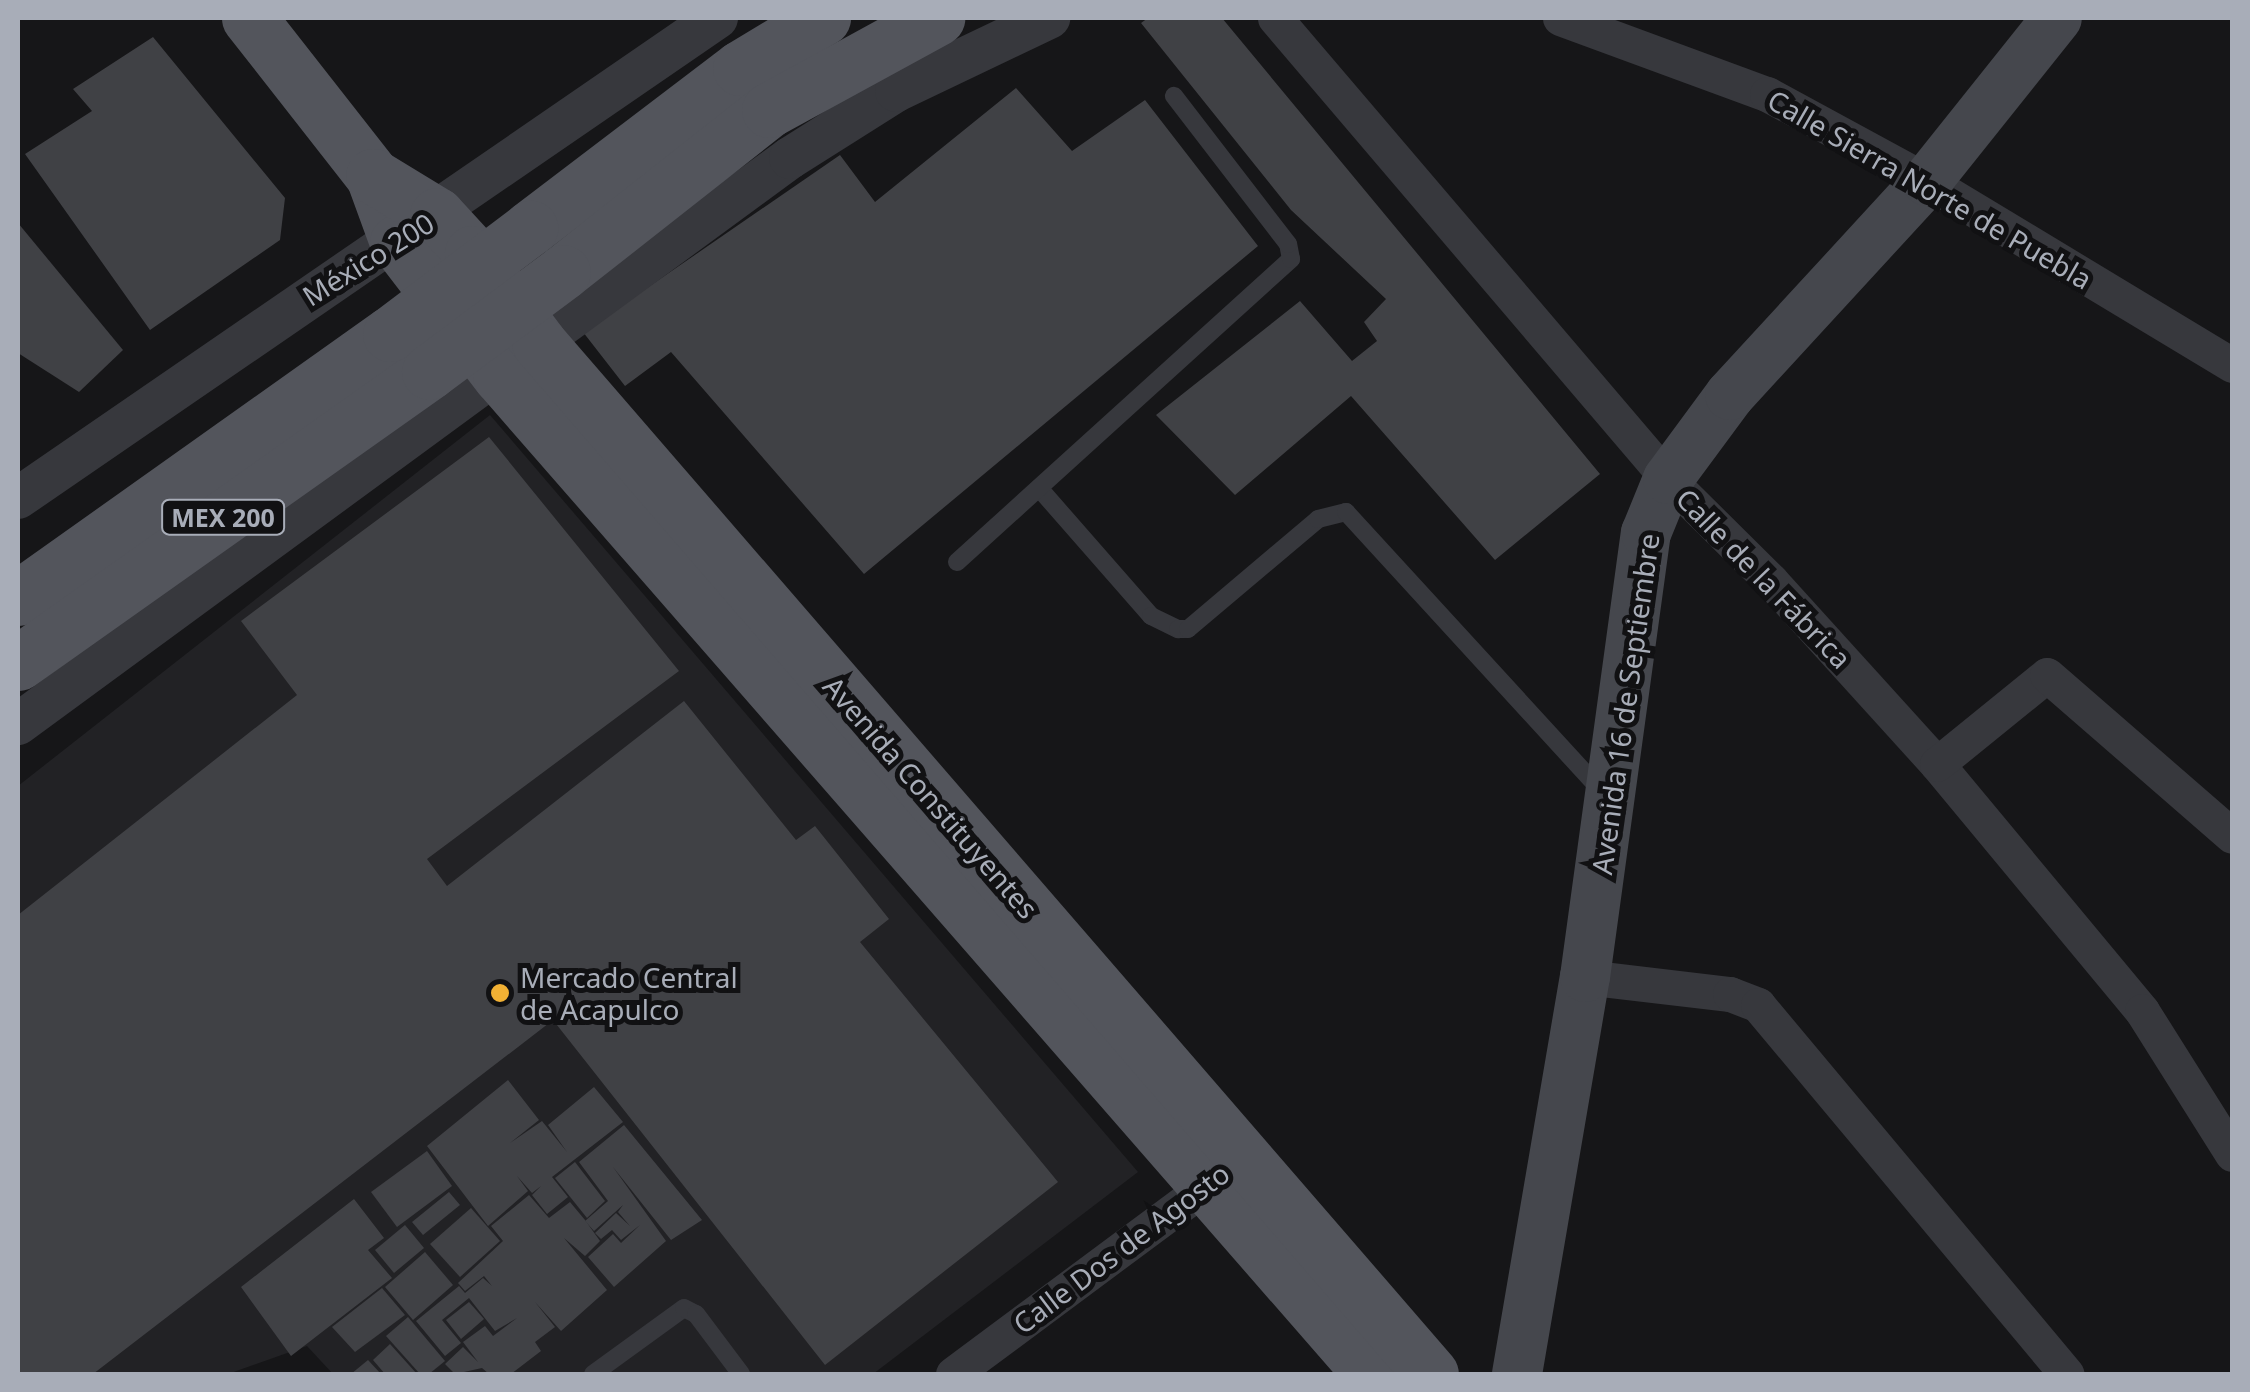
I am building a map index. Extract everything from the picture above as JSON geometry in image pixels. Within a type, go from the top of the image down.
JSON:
[{"type":"main road","name":"Avenida Constituyentes","points":[[249,18],[519,359],[1224,1172],[1431,1374]]},
{"type":"main road","name":"MEX 200","points":[[18,598],[390,334],[740,68],[823,18]]},
{"type":"main road","name":"MEX 200","points":[[18,663],[429,372],[769,110],[938,18]]},
{"type":"main road","name":"Avenida 16 de Septiembre","points":[[1515,1366],[1585,977],[1646,534],[1668,479],[1730,395],[1927,182],[2057,18]]},
{"type":"main road","name":"Avenida Constituyentes","points":[[1224,1172],[1371,1374]]},
{"type":"street","name":"México 200","points":[[18,498],[265,323],[417,229],[717,18]]},
{"type":"street","points":[[18,724],[790,158],[896,91],[1050,18]]},
{"type":"street","name":"Calle de la Fábrica","points":[[1275,18],[1668,479],[1771,581],[1937,764],[2142,1011],[2232,1154]]},
{"type":"street","name":"Calle Sierra Norte de Puebla","points":[[1560,18],[1767,94],[1927,182],[2232,365]]},
{"type":"street","points":[[1937,764],[2047,676],[2229,825]]},
{"type":"street","points":[[1585,977],[1730,994],[1758,1005],[2067,1374]]},
{"type":"street","name":"Calle Dos de Agosto","points":[[953,1374],[1224,1172]]},
{"type":"lane","points":[[957,562],[1291,259],[1288,244],[1174,96]]},
{"type":"lane","points":[[1040,488],[1151,616],[1178,630],[1188,628],[1318,520],[1346,512],[1611,802]]},
{"type":"lane","points":[[593,1374],[684,1308],[696,1314],[741,1374]]},
{"type":"shaded area","name":"Mercado Central de Acapulco","points":[[490,415],[1138,1172],[873,1374],[333,1374],[307,1346],[228,1374],[18,1374],[18,786]]},
{"type":"building","points":[[1148,18],[1222,18],[1600,474],[1495,560],[1351,396],[1235,495],[1156,415],[1300,301],[1352,361],[1377,341],[1364,322],[1386,299],[1291,210],[1141,23]]},
{"type":"building","points":[[153,37],[285,198],[280,240],[150,330],[25,154],[92,111],[73,89]]},
{"type":"building","points":[[1016,88],[1072,151],[1145,100],[1258,246],[864,574],[671,352],[625,386],[583,332],[840,155],[875,202]]},
{"type":"building","points":[[18,223],[123,350],[79,392],[18,353]]},
{"type":"building","name":"Mercado Central de Acapulco","points":[[489,437],[679,671],[427,859],[447,886],[684,701],[796,840],[815,826],[889,919],[860,942],[1058,1182],[825,1365],[553,1020],[93,1374],[18,1374],[18,915],[297,695],[241,621]]},
{"type":"building","points":[[508,1080],[539,1120],[510,1143],[542,1121],[567,1152],[548,1125],[594,1087],[623,1122],[552,1177],[568,1197],[547,1214],[532,1195],[541,1186],[532,1193],[517,1176],[528,1191],[488,1226],[427,1146]]},
{"type":"building","points":[[624,1125],[702,1220],[671,1240],[613,1167],[666,1241],[614,1287],[588,1257],[613,1234],[621,1243],[640,1225],[621,1240],[612,1230],[601,1239],[595,1233],[616,1213],[630,1226],[618,1212],[623,1205],[594,1231],[585,1221],[608,1201],[579,1162]]},
{"type":"building","points":[[427,1151],[452,1186],[397,1227],[371,1192]]},
{"type":"building","points":[[575,1162],[605,1201],[587,1218],[555,1178]]},
{"type":"building","points":[[449,1192],[460,1205],[423,1235],[412,1222]]},
{"type":"building","points":[[529,1195],[549,1218],[570,1202],[585,1220],[600,1241],[585,1256],[564,1238],[607,1290],[561,1331],[535,1302],[555,1327],[535,1342],[541,1351],[511,1374],[489,1374],[482,1368],[455,1374],[445,1364],[463,1347],[478,1362],[463,1342],[485,1326],[493,1336],[517,1318],[495,1331],[469,1298],[442,1320],[461,1343],[445,1356],[416,1321],[459,1286],[465,1293],[483,1278],[492,1286],[484,1276],[465,1291],[458,1283],[503,1241],[491,1226]]},
{"type":"building","points":[[354,1199],[384,1238],[368,1250],[392,1278],[291,1356],[241,1287]]},
{"type":"building","points":[[471,1208],[500,1241],[460,1277],[430,1244]]},
{"type":"building","points":[[405,1225],[424,1248],[394,1273],[375,1250]]},
{"type":"building","points":[[425,1252],[453,1285],[413,1320],[385,1287]]},
{"type":"building","points":[[382,1288],[405,1315],[355,1352],[332,1327]]},
{"type":"building","points":[[469,1302],[484,1319],[461,1339],[446,1320]]},
{"type":"building","points":[[408,1317],[445,1361],[429,1374],[420,1374],[386,1336]]},
{"type":"building","points":[[390,1344],[417,1374],[385,1374],[373,1360]]},
{"type":"building","points":[[368,1360],[381,1374],[351,1374]]},
{"type":"place","name":"Mercado Central de Acapulco","points":[[500,993]]}]
